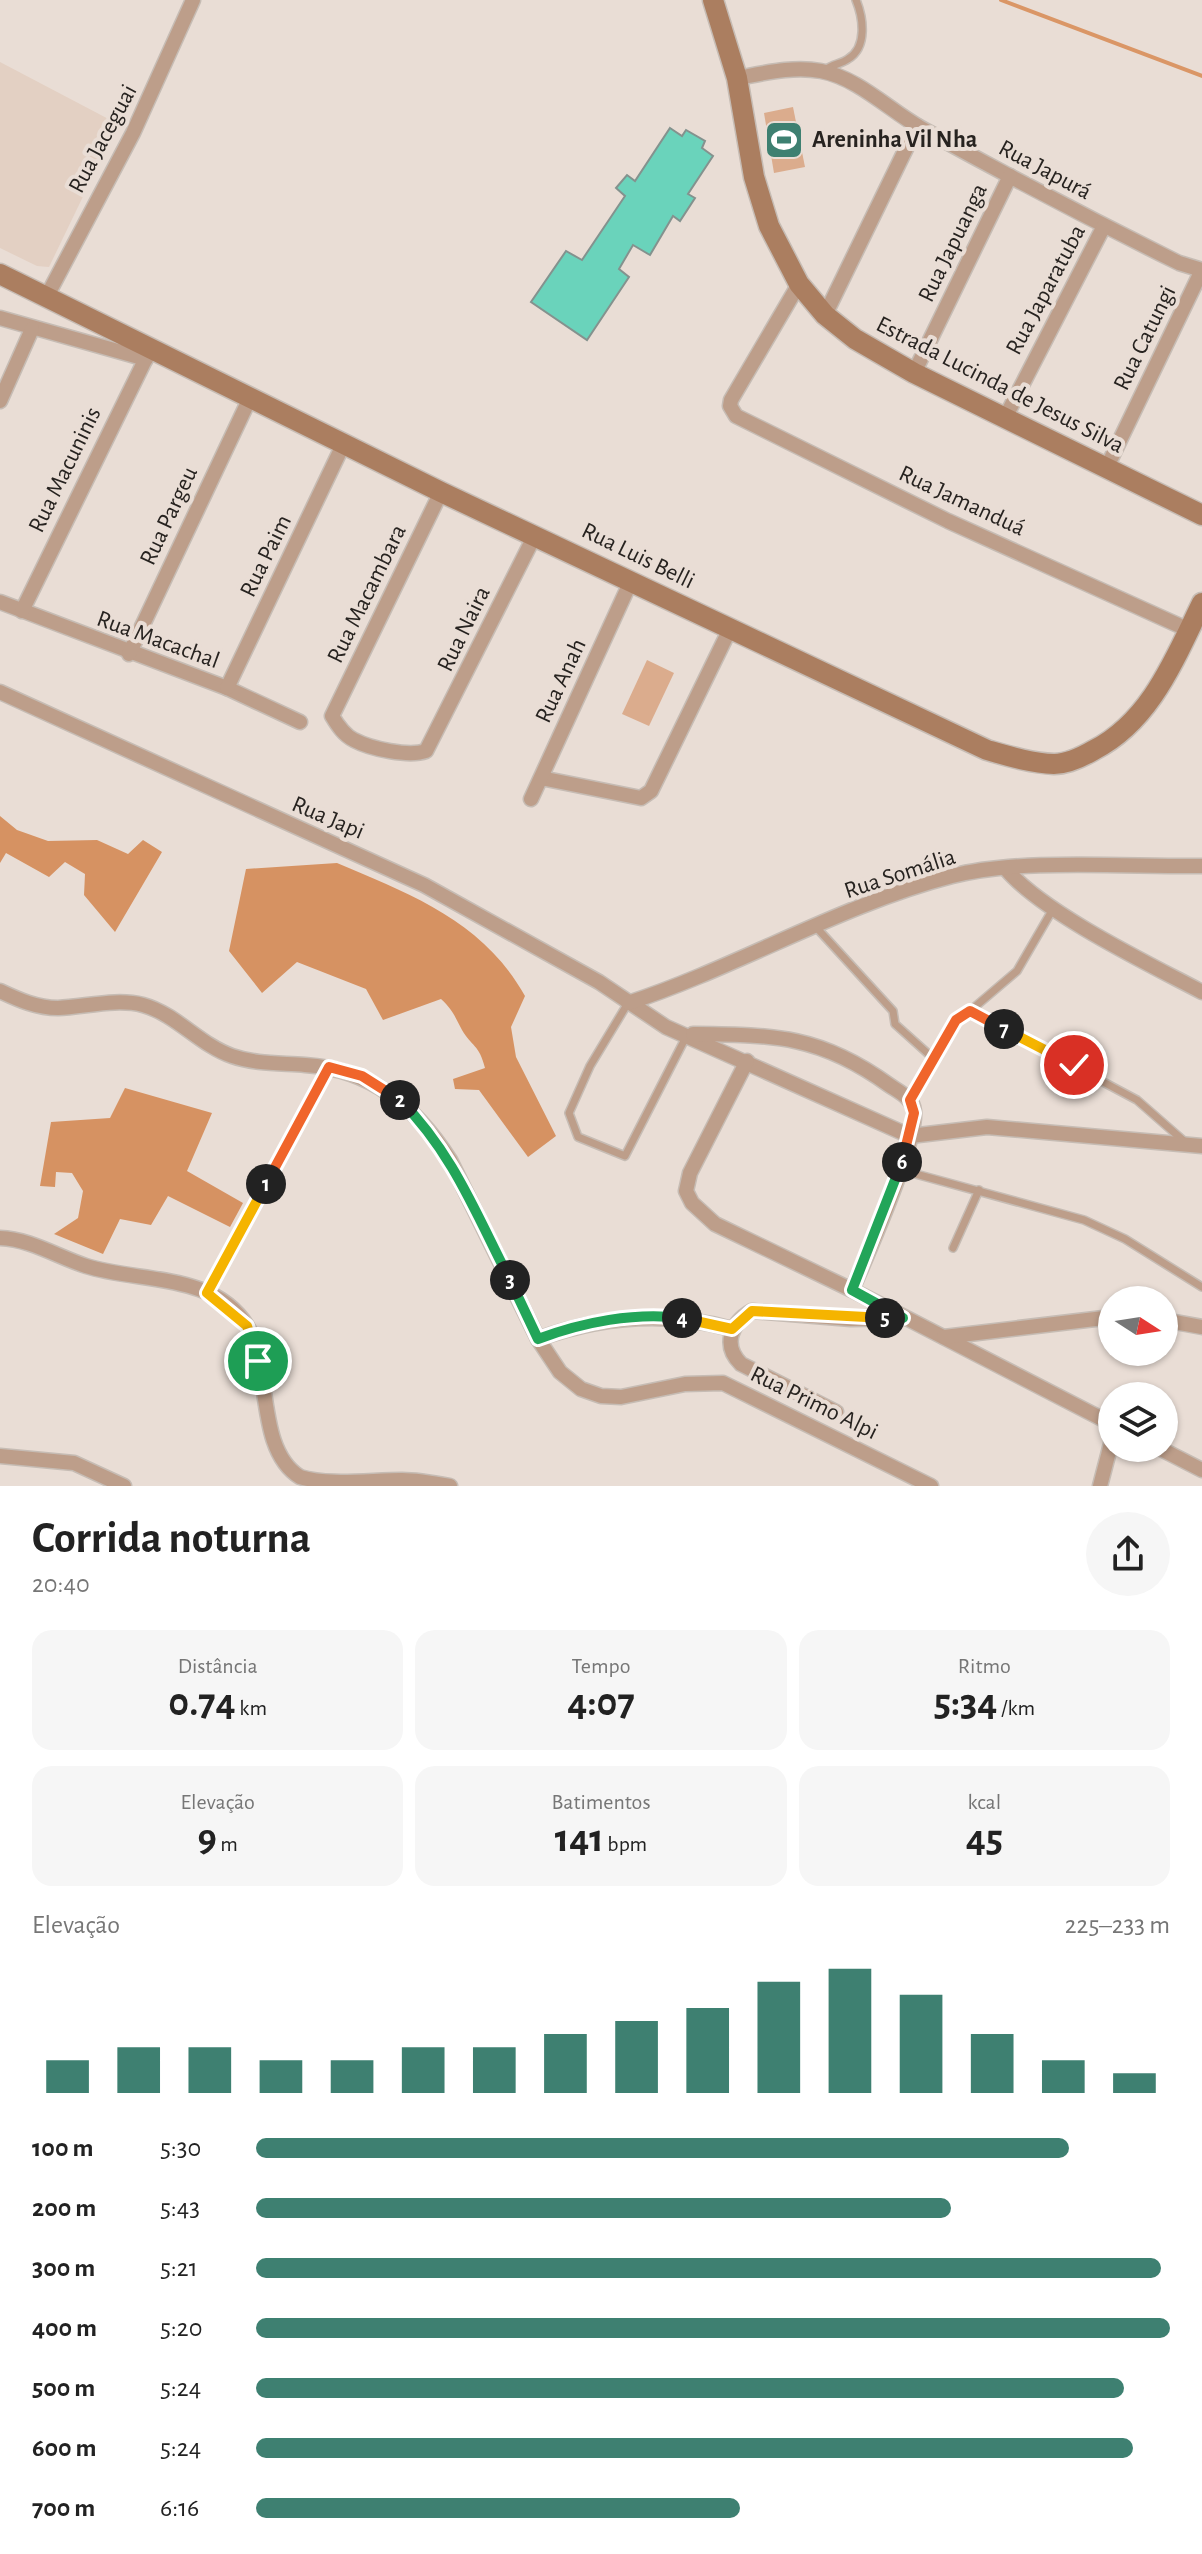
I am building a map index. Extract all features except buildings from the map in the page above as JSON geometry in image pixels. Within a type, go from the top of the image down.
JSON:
[{"type":"street","name":"Rua Jaceguai","points":[[47,296],[133,133],[193,0]]},
{"type":"street","name":"Estrada Lucinda de Jesus Silva","points":[[713,0],[737,78],[754,177],[769,226],[799,284],[825,315],[855,339],[914,373],[1106,469],[1201,511]]},
{"type":"street","name":"Rua Japurá","points":[[737,78],[795,69],[824,71],[850,82],[917,126],[1104,226],[1179,263],[1202,270]]},
{"type":"street","points":[[825,315],[917,126]]},
{"type":"street","name":"Rua Japuanga","points":[[914,373],[1010,176]]},
{"type":"street","name":"Rua Japaratuba","points":[[1005,418],[1104,226]]},
{"type":"street","name":"Rua Catungi","points":[[1106,469],[1202,270]]},
{"type":"street","name":"Rua Luis Belli","points":[[0,274],[47,296],[148,354],[250,398],[441,492],[987,750],[1056,764],[1080,758],[1118,738],[1145,710],[1202,603]]},
{"type":"street","name":"Rua Jamanduá","points":[[799,284],[731,400],[732,412],[736,416],[948,521],[1189,630]]},
{"type":"street","points":[[0,318],[32,329],[148,354]]},
{"type":"street","points":[[0,401],[32,329]]},
{"type":"street","name":"Rua Macuninis","points":[[22,611],[148,354]]},
{"type":"street","name":"Rua Pargeu","points":[[129,654],[250,398]]},
{"type":"street","name":"Rua Paim","points":[[227,688],[344,443]]},
{"type":"street","name":"Rua Macambara","points":[[433,742],[417,754],[356,742],[342,732],[332,716],[441,492]]},
{"type":"street","name":"Rua Naira","points":[[433,742],[535,535]]},
{"type":"street","name":"Rua Anah","points":[[531,799],[631,581]]},
{"type":"street","name":"Rua Macachal","points":[[0,602],[129,654],[227,688],[300,722]]},
{"type":"street","points":[[541,778],[634,800],[651,791],[730,629]]},
{"type":"street","name":"Rua Japi","points":[[0,692],[457,901],[599,982],[666,1027],[910,1136]]},
{"type":"street","name":"Rua Somália","points":[[628,1003],[681,986],[815,926],[953,875],[1006,869],[1202,866]]},
{"type":"street","points":[[1006,869],[1023,887],[1054,907],[1202,992]]},
{"type":"street","name":"Rua Primo Alpi","points":[[0,991],[37,1006],[55,1008],[142,1005],[232,1056],[329,1067],[362,1076],[383,1088],[434,1136],[450,1160],[538,1339],[560,1372],[591,1393],[621,1397],[685,1384],[723,1383],[931,1486]]},
{"type":"street","points":[[687,1034],[796,1039],[864,1067],[910,1100],[914,1113],[910,1136],[852,1290]]},
{"type":"street","points":[[747,1061],[690,1173],[686,1191],[692,1203],[715,1224],[852,1290],[1098,1417]]},
{"type":"street","points":[[910,1136],[987,1127],[1194,1145]]},
{"type":"street","points":[[0,1238],[106,1271],[155,1278],[207,1293],[229,1308],[247,1326],[281,1455],[300,1477],[328,1485],[406,1480],[450,1486]]},
{"type":"street","points":[[836,1412],[741,1364],[732,1355],[729,1345],[732,1329],[752,1311],[903,1318]]},
{"type":"street","points":[[538,1339],[578,1326],[643,1317],[698,1320],[732,1329]]},
{"type":"street","points":[[944,1337],[1098,1319]]},
{"type":"street","points":[[1178,1323],[1202,1327]]},
{"type":"street","points":[[0,1456],[74,1463],[124,1486]]},
{"type":"street","points":[[1178,1458],[1202,1470]]},
{"type":"street","points":[[1100,1486],[1106,1462]]},
{"type":"lane","points":[[824,71],[833,64],[850,59],[859,43],[864,20],[856,0]]},
{"type":"lane","points":[[910,1100],[956,1020],[1017,971],[1054,907]]},
{"type":"lane","points":[[815,926],[893,1011],[895,1024],[934,1059]]},
{"type":"lane","points":[[628,1003],[590,1066],[569,1113],[578,1137],[625,1156],[687,1034]]},
{"type":"lane","points":[[970,1011],[1137,1100],[1194,1145]]},
{"type":"lane","points":[[207,1293],[329,1067]]},
{"type":"lane","points":[[899,1170],[1084,1220],[1125,1239],[1202,1287]]},
{"type":"lane","points":[[953,1248],[979,1190]]},
{"type":"shaded area","points":[[0,62],[118,124],[49,267],[37,266],[0,248]]},
{"type":"shaded area","name":"Areninha Vil Nha","points":[[793,107],[805,167],[774,173],[764,113]]},
{"type":"shaded area","points":[[647,660],[674,673],[649,726],[622,714]]},
{"type":"shaded area","points":[[0,816],[17,830],[48,841],[97,840],[128,854],[143,840],[162,852],[115,932],[84,895],[85,874],[65,862],[49,877],[6,853],[0,863]]},
{"type":"shaded area","points":[[337,863],[418,899],[467,929],[508,970],[525,996],[511,1027],[516,1057],[556,1136],[528,1157],[479,1090],[455,1089],[453,1079],[485,1068],[478,1050],[441,999],[383,1020],[366,989],[297,962],[262,993],[229,951],[246,869]]},
{"type":"shaded area","points":[[125,1088],[212,1113],[187,1171],[243,1203],[230,1227],[168,1196],[151,1225],[120,1219],[103,1254],[54,1234],[78,1218],[83,1191],[72,1173],[56,1172],[55,1187],[40,1186],[51,1122],[110,1118]]},
{"type":"waterway","points":[[1001,0],[1202,76]]},
{"type":"place","name":"Areninha Vil Nha","points":[[784,140]]},
{"type":"route","points":[[258,1361],[247,1326],[223,1302],[207,1293],[329,1067],[362,1076],[400,1099],[434,1136],[450,1160],[538,1339],[567,1328],[643,1317],[698,1320],[732,1329],[742,1316],[752,1311],[851,1319],[903,1318],[852,1290],[910,1136],[914,1113],[910,1100],[956,1020],[964,1013],[978,1012],[1024,1041],[1074,1065]]}]
